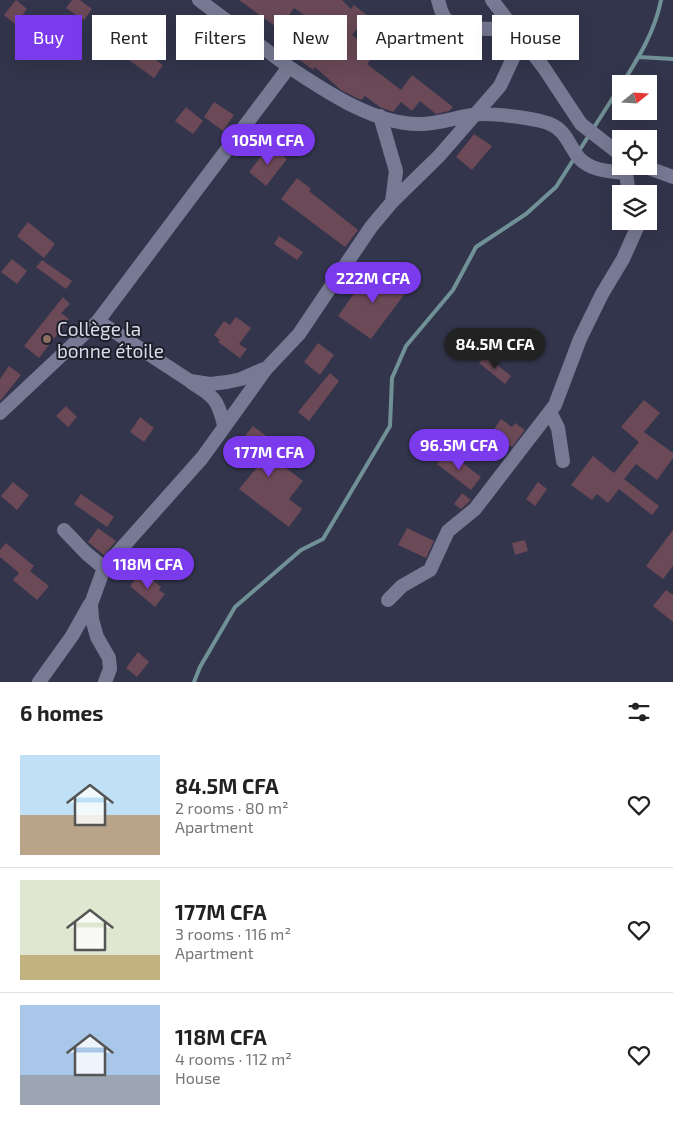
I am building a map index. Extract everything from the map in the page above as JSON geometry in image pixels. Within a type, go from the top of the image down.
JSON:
[{"type":"street","points":[[199,0],[289,67],[336,97],[380,116],[403,123],[419,124],[491,114],[551,124],[561,131],[580,159],[590,166],[612,169]]},
{"type":"street","points":[[438,0],[442,12],[451,22],[492,30]]},
{"type":"street","points":[[492,0],[504,15]]},
{"type":"street","points":[[39,682],[72,636],[91,604],[104,568],[202,458],[266,368],[299,334],[371,227],[392,202],[439,156],[500,86],[509,60]]},
{"type":"street","points":[[537,60],[581,124],[612,148]]},
{"type":"street","points":[[0,413],[98,321],[289,67]]},
{"type":"street","points":[[380,116],[396,171],[392,202]]},
{"type":"street","points":[[657,171],[673,177]]},
{"type":"street","points":[[388,600],[402,586],[430,570],[448,531],[475,509],[550,412],[559,398],[584,331],[602,294],[623,259],[636,230]]},
{"type":"street","points":[[98,321],[212,396],[220,406],[224,425]]},
{"type":"street","points":[[190,381],[210,384],[227,382],[241,379],[266,368]]},
{"type":"street","points":[[550,412],[558,428],[563,461]]},
{"type":"street","points":[[64,530],[86,553],[104,568]]},
{"type":"street","points":[[91,604],[92,619],[97,637],[109,658],[110,669],[105,682]]},
{"type":"building","points":[[16,0],[27,9],[22,15],[15,15],[15,24],[4,15]]},
{"type":"building","points":[[72,0],[80,0],[92,9],[84,20],[82,15],[76,15],[66,8]]},
{"type":"building","points":[[239,0],[342,0],[351,9],[354,5],[367,15],[357,15],[357,29],[352,35],[357,39],[357,60],[370,60],[367,64],[401,90],[412,75],[453,107],[449,111],[436,114],[420,101],[412,111],[401,102],[393,112],[380,107],[365,96],[361,100],[341,90],[315,67],[313,70],[300,60],[347,60],[347,15],[304,15],[294,8],[289,15],[274,15],[274,25],[264,18],[264,15],[260,15]]},
{"type":"building","points":[[129,60],[156,60],[163,65],[154,78]]},
{"type":"building","points":[[214,102],[234,115],[223,131],[204,117]]},
{"type":"building","points":[[186,107],[203,121],[193,134],[175,121]]},
{"type":"building","points":[[474,134],[492,146],[472,170],[456,157]]},
{"type":"building","points":[[270,145],[287,159],[266,186],[249,172]]},
{"type":"building","points":[[297,178],[311,189],[309,191],[358,230],[345,247],[281,199]]},
{"type":"building","points":[[28,222],[55,244],[44,258],[17,236]]},
{"type":"building","points":[[279,236],[303,252],[297,260],[274,244]]},
{"type":"building","points":[[12,259],[27,271],[17,284],[1,272]]},
{"type":"building","points":[[42,260],[72,281],[66,289],[36,267]]},
{"type":"building","points":[[370,271],[385,282],[391,275],[409,288],[371,339],[338,316]]},
{"type":"building","points":[[63,297],[70,304],[61,313],[69,319],[39,358],[24,346]]},
{"type":"building","points":[[236,317],[251,328],[239,344],[247,349],[240,358],[218,342],[220,340],[214,335],[224,321],[230,325]]},
{"type":"building","points":[[318,343],[334,355],[320,375],[304,362]]},
{"type":"building","points":[[485,355],[511,376],[505,384],[479,363]]},
{"type":"building","points":[[9,366],[21,375],[0,401],[0,379]]},
{"type":"building","points":[[330,373],[339,381],[309,421],[298,412]]},
{"type":"building","points":[[644,400],[660,413],[644,432],[673,453],[673,458],[657,480],[636,464],[624,479],[659,506],[652,515],[619,489],[608,503],[597,494],[592,500],[571,485],[593,456],[614,473],[639,442],[621,427]]},
{"type":"building","points":[[66,406],[77,417],[68,427],[56,416]]},
{"type":"building","points":[[140,417],[154,428],[144,442],[130,432]]},
{"type":"building","points":[[501,419],[512,427],[515,423],[525,430],[512,447],[492,432]]},
{"type":"building","points":[[253,426],[278,445],[270,456],[303,481],[289,499],[302,509],[289,527],[239,489],[259,465],[235,448]]},
{"type":"building","points":[[447,451],[481,477],[471,490],[437,464]]},
{"type":"building","points":[[13,482],[29,495],[17,510],[1,496]]},
{"type":"building","points":[[538,482],[547,489],[535,506],[526,499]]},
{"type":"building","points":[[462,493],[471,500],[461,509],[454,504]]},
{"type":"building","points":[[81,494],[114,517],[107,527],[74,504]]},
{"type":"building","points":[[98,528],[116,541],[104,555],[88,542]]},
{"type":"building","points":[[407,528],[434,541],[426,558],[398,545]]},
{"type":"building","points":[[673,530],[673,566],[663,579],[646,566]]},
{"type":"building","points":[[525,540],[528,551],[515,555],[512,543]]},
{"type":"building","points":[[6,543],[34,566],[30,571],[49,586],[37,600],[13,580],[19,573],[0,557],[0,550]]},
{"type":"building","points":[[139,574],[143,578],[146,575],[161,587],[159,590],[165,594],[155,607],[130,586]]},
{"type":"building","points":[[666,590],[673,595],[673,622],[653,606]]},
{"type":"building","points":[[138,652],[149,662],[137,677],[126,668]]},
{"type":"waterway","points":[[627,75],[651,33],[661,0]]},
{"type":"waterway","points":[[639,57],[673,59]]},
{"type":"waterway","points":[[194,682],[200,667],[235,607],[301,550],[323,539],[390,426],[392,378],[406,346],[453,290],[476,247],[526,214],[556,187],[612,99]]},
{"type":"place","name":"Collège la bonne étoile","points":[[47,339]]}]
